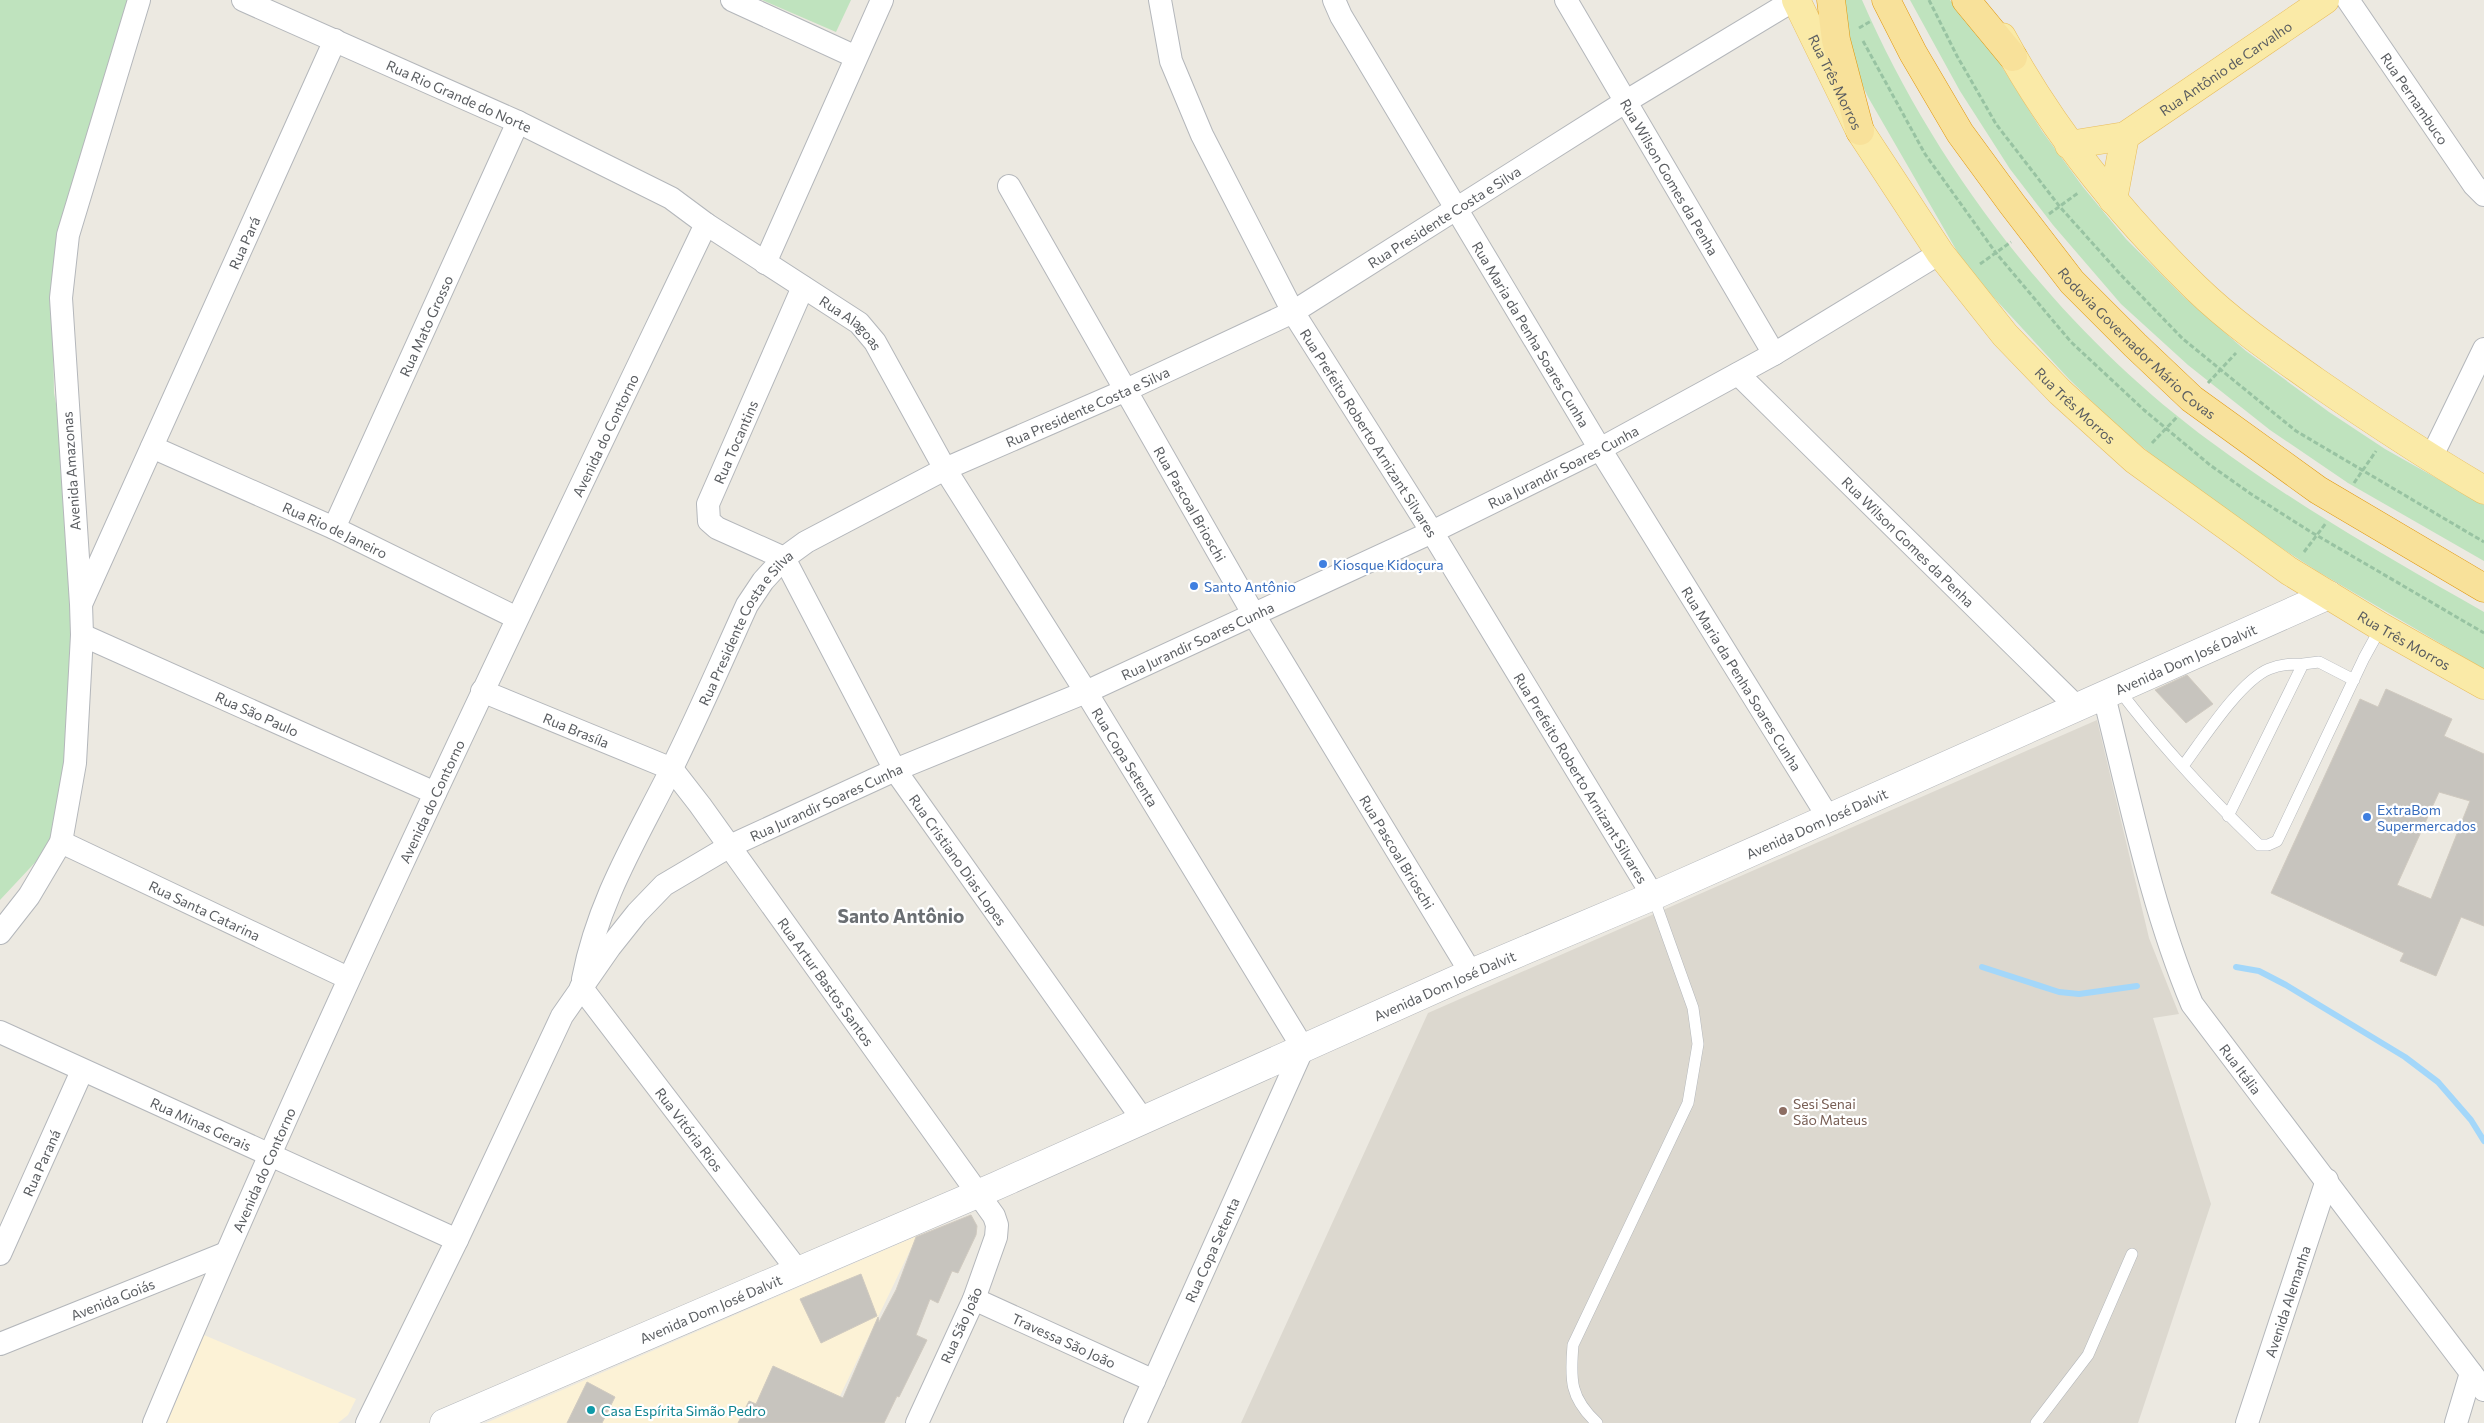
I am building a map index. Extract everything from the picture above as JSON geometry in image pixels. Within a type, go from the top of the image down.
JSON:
[{"type":"highway","points":[[1831,0],[1836,40],[1860,132]]},
{"type":"highway","name":"Rodovia Governador Mário Covas","points":[[1886,0],[1913,53],[1960,133],[2072,282],[2135,345],[2192,399],[2318,490],[2484,588]]},
{"type":"highway","points":[[1966,0],[2013,57]]},
{"type":"main road","name":"Rua Três Morros","points":[[1795,0],[1860,132],[1940,253],[2005,335],[2060,392],[2135,460],[2289,571],[2380,628],[2484,685]]},
{"type":"main road","points":[[1982,0],[2013,57],[2069,145],[2114,200],[2197,288],[2252,336],[2389,432],[2484,490]]},
{"type":"main road","name":"Rua Antônio de Carvalho","points":[[2069,145],[2125,136],[2325,0]]},
{"type":"main road","points":[[2114,200],[2125,136]]},
{"type":"street","name":"Avenida Amazonas","points":[[0,933],[29,896],[61,842],[75,763],[82,635],[61,298],[68,235],[139,0]]},
{"type":"street","name":"Rua Rio Grande do Norte","points":[[243,0],[518,122],[671,198],[706,224]]},
{"type":"street","points":[[732,0],[856,57]]},
{"type":"street","points":[[765,263],[882,0]]},
{"type":"street","name":"Rua Prefeito Roberto Arnizant Silvares","points":[[1160,0],[1171,61],[1202,135],[1293,312],[1432,532],[1653,896]]},
{"type":"street","name":"Rua Maria da Penha Soares Cunha","points":[[1334,0],[1341,16],[1600,449],[1828,817]]},
{"type":"street","name":"Rua Wilson Gomes da Penha","points":[[1566,0],[1774,354]]},
{"type":"street","name":"Rua Presidente Costa e Silva","points":[[581,987],[589,946],[599,917],[672,768],[747,605],[763,581],[784,558],[806,542],[945,469],[1124,391],[1293,312],[1625,102],[1795,0]]},
{"type":"street","name":"Rua Pernambuco","points":[[2348,0],[2474,185],[2484,195]]},
{"type":"street","name":"Rua Pará","points":[[81,604],[335,40]]},
{"type":"street","name":"Rua Mato Grosso","points":[[334,528],[518,122]]},
{"type":"street","name":"Rua Pascoal Brioschi","points":[[1009,186],[1124,391],[1254,615],[1471,973]]},
{"type":"street","name":"Rua Alagoas","points":[[706,224],[859,323],[875,342],[945,469]]},
{"type":"street","name":"Avenida do Contorno","points":[[154,1423],[224,1254],[348,978],[482,691],[706,224]]},
{"type":"street","name":"Rua Jurandir Soares Cunha","points":[[367,1423],[457,1240],[562,1016],[581,987],[637,913],[664,885],[730,846],[895,770],[1086,692],[1432,532],[1600,449],[1774,354],[1940,253]]},
{"type":"street","name":"Rua Tocantins","points":[[784,558],[717,528],[710,521],[708,504],[803,287]]},
{"type":"street","points":[[2431,458],[2484,349]]},
{"type":"street","name":"Rua Wilson Gomes da Penha","points":[[1738,374],[2078,708]]},
{"type":"street","name":"Rua Rio de Janeiro","points":[[152,447],[334,528],[517,618]]},
{"type":"street","name":"Rua Copa Setenta","points":[[945,469],[1086,692],[1303,1048],[1135,1423]]},
{"type":"street","name":"Rua Cristiano Dias Lopes","points":[[784,558],[895,770],[1143,1120]]},
{"type":"street","name":"Avenida Dom José Dalvit","points":[[444,1423],[979,1194],[1471,973],[1653,896],[2329,596]]},
{"type":"street","name":"Rua São Paulo","points":[[82,635],[435,793]]},
{"type":"street","name":"Rua Brasíla","points":[[482,691],[672,768]]},
{"type":"street","name":"Rua Itália","points":[[2112,693],[2140,841],[2169,942],[2192,1004],[2478,1381]]},
{"type":"street","name":"Rua Artur Bastos Santos","points":[[672,768],[979,1194]]},
{"type":"street","name":"Rua Santa Catarina","points":[[61,842],[348,978]]},
{"type":"street","name":"Rua Vitória Rios","points":[[581,987],[798,1271]]},
{"type":"street","name":"Rua Minas Gerais","points":[[0,1032],[82,1071],[270,1154],[457,1240]]},
{"type":"street","name":"Rua Paraná","points":[[0,1254],[82,1071]]},
{"type":"street","name":"Avenida Alemanha","points":[[2247,1423],[2327,1180]]},
{"type":"street","name":"Rua São João","points":[[917,1423],[974,1299],[996,1238],[997,1225],[994,1216],[979,1194]]},
{"type":"street","name":"Avenida Goiás","points":[[0,1344],[224,1254]]},
{"type":"street","name":"Travessa São João","points":[[974,1299],[1154,1381]]},
{"type":"street","points":[[2456,1423],[2478,1381]]},
{"type":"lane","points":[[2112,693],[2142,720],[2228,816],[2259,845],[2268,845],[2277,841],[2380,628]]},
{"type":"lane","points":[[2183,766],[2245,686],[2268,669],[2285,664],[2319,662],[2354,680]]},
{"type":"lane","points":[[2228,816],[2303,664]]},
{"type":"lane","points":[[1597,1423],[1578,1401],[1570,1378],[1574,1345],[1688,1103],[1698,1044],[1693,1008],[1653,896]]},
{"type":"lane","points":[[2036,1423],[2088,1355],[2132,1254]]},
{"type":"shaded area","name":"Sesi Senai São Mateus","points":[[2097,720],[2149,938],[2179,1014],[2153,1018],[2211,1204],[2138,1423],[1241,1423],[1428,1013]]},
{"type":"shaded area","points":[[917,1236],[827,1423],[486,1423]]},
{"type":"shaded area","points":[[204,1335],[356,1399],[348,1415],[338,1423],[167,1423]]},
{"type":"green space","points":[[0,0],[128,0],[52,279],[54,393],[59,420],[72,635],[71,732],[59,820],[43,854],[0,900]]},
{"type":"green space","points":[[762,0],[851,0],[836,32]]},
{"type":"green space","points":[[1838,0],[1862,0],[1892,63],[1927,125],[1965,186],[2008,244],[2054,299],[2104,350],[2156,398],[2211,442],[2311,510],[2484,612],[2484,669],[2317,571],[2260,534],[2180,478],[2117,426],[2069,379],[1985,288],[1958,253],[1868,97],[1849,57]]},
{"type":"green space","points":[[1910,0],[1950,0],[1994,54],[2042,131],[2083,187],[2126,239],[2184,297],[2246,351],[2329,412],[2385,449],[2484,505],[2484,561],[2348,483],[2270,430],[2188,365],[2121,304],[2053,225],[2010,169],[1960,91]]},
{"type":"building","points":[[2187,675],[2213,704],[2186,723],[2155,690]]},
{"type":"building","name":"ExtraBom Supermercados","points":[[2386,689],[2452,719],[2444,736],[2484,754],[2484,926],[2461,917],[2436,976],[2400,961],[2404,953],[2271,893],[2360,699],[2378,707]],"holes":[[[2439,792],[2470,801],[2431,899],[2397,885]]]},
{"type":"building","points":[[971,1215],[977,1226],[976,1235],[958,1273],[952,1271],[938,1303],[930,1299],[916,1335],[927,1340],[884,1423],[738,1423],[749,1401],[756,1404],[773,1366],[843,1398],[878,1317],[879,1322],[896,1290],[916,1237]]},
{"type":"building","points":[[861,1274],[877,1316],[821,1343],[800,1299]]},
{"type":"building","name":"Casa Espírita Simão Pedro","points":[[587,1382],[615,1397],[602,1423],[567,1423]]},
{"type":"waterway","points":[[1982,967],[2059,992],[2079,994],[2137,986]]},
{"type":"waterway","points":[[2236,967],[2259,971],[2286,985],[2405,1057],[2438,1082],[2471,1120],[2484,1141]]},
{"type":"place","name":"Kiosque Kidoçura","points":[[1323,564]]},
{"type":"place","name":"Santo Antônio","points":[[1194,586]]},
{"type":"place","name":"ExtraBom Supermercados","points":[[2367,817]]},
{"type":"place","name":"Sesi Senai São Mateus","points":[[1783,1111]]},
{"type":"place","name":"Casa Espírita Simão Pedro","points":[[591,1410]]},
{"type":"district","name":"Santo Antônio","points":[[901,915]]}]
